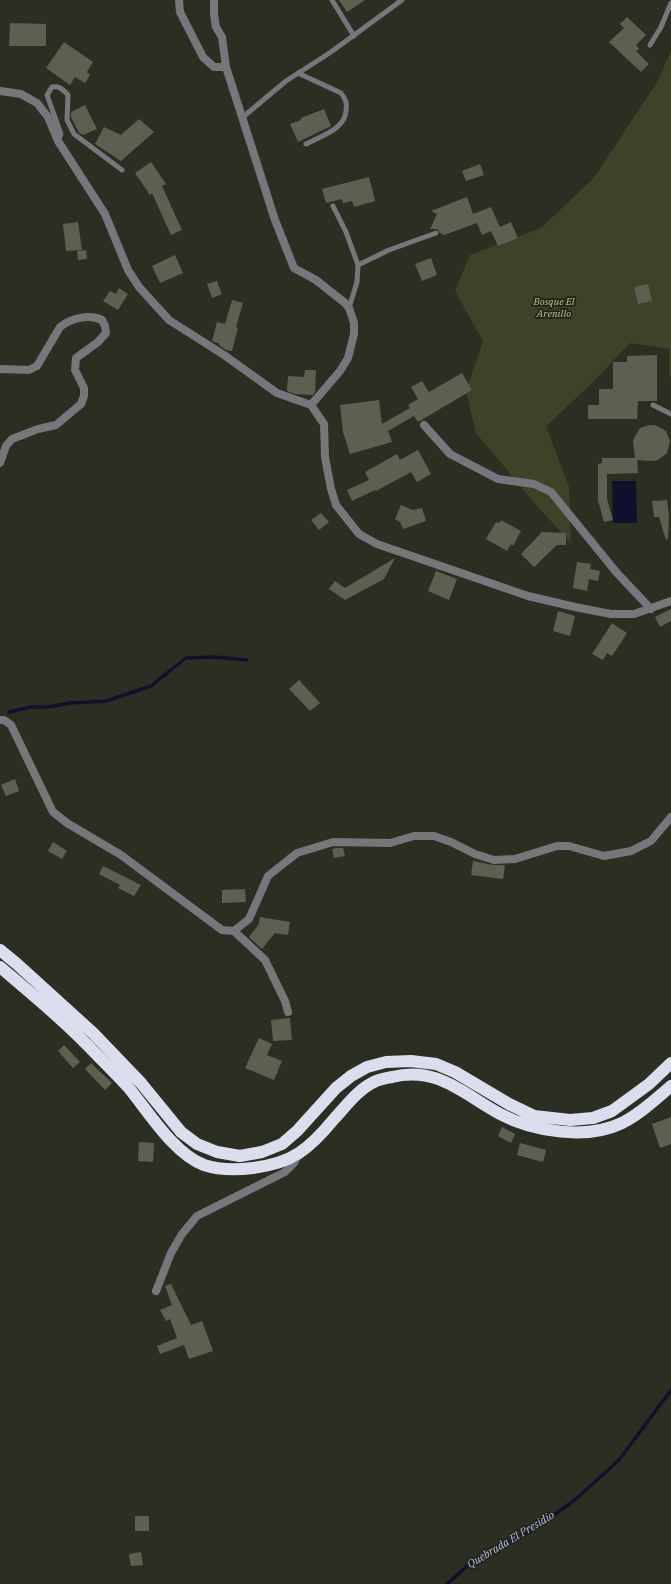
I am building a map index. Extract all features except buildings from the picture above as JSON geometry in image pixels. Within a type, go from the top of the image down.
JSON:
[{"type":"highway","points":[[0,950],[93,1033],[141,1083],[181,1132],[198,1144],[217,1152],[240,1156],[262,1152],[282,1144],[297,1131],[330,1094],[351,1076],[367,1067],[386,1062],[411,1061],[436,1064],[456,1072],[509,1104],[534,1116],[570,1120],[593,1118],[612,1110],[650,1084],[671,1063]]},
{"type":"highway","points":[[0,967],[31,993],[95,1053],[128,1088],[172,1142],[198,1161],[216,1167],[240,1169],[280,1162],[300,1152],[328,1126],[364,1088],[377,1081],[398,1076],[419,1074],[446,1081],[460,1088],[502,1115],[531,1125],[560,1132],[585,1132],[623,1123],[642,1110],[671,1086]]},
{"type":"street","points":[[179,0],[180,12],[203,57],[214,67],[226,67]]},
{"type":"street","points":[[214,0],[214,16],[216,27],[222,37],[226,67],[275,220],[294,268],[316,280],[345,303],[349,308],[354,324],[354,334],[348,358],[340,372],[312,405]]},
{"type":"street","points":[[0,91],[21,94],[37,104],[48,117],[58,141],[105,214],[128,270],[139,287],[169,320],[224,355],[277,393],[312,405],[324,424],[325,457],[331,489],[336,505],[359,534],[377,544],[528,596],[575,608],[611,614],[634,614],[671,601]]},
{"type":"street","points":[[0,368],[30,370],[37,366],[60,327],[65,323],[89,316],[102,320],[105,326],[106,333],[98,342],[76,358],[75,370],[84,388],[84,396],[81,404],[56,425],[38,429],[12,439],[6,446],[0,463]]},
{"type":"street","points":[[424,424],[450,454],[498,479],[534,484],[550,492],[617,573],[651,609]]},
{"type":"street","points":[[0,720],[4,720],[12,726],[53,812],[67,823],[121,855],[222,930],[234,931],[265,960],[288,1012]]},
{"type":"street","points":[[234,931],[249,919],[268,876],[297,853],[333,842],[390,842],[414,836],[434,836],[451,842],[475,854],[494,860],[515,859],[557,846],[569,846],[604,856],[632,851],[651,841],[671,817]]},
{"type":"street","points":[[156,1291],[171,1253],[182,1234],[197,1216],[285,1172],[294,1163],[300,1152]]},
{"type":"lane","points":[[332,0],[354,36]]},
{"type":"lane","points":[[243,117],[286,81],[354,36],[402,0]]},
{"type":"lane","points":[[650,45],[661,27],[671,3]]},
{"type":"lane","points":[[298,73],[341,93],[346,98],[346,117],[341,125],[306,144]]},
{"type":"lane","points":[[58,141],[61,134],[47,95],[52,87],[58,86],[68,95],[67,120],[74,134],[122,170]]},
{"type":"lane","points":[[333,206],[346,232],[358,265],[357,282],[349,308]]},
{"type":"lane","points":[[358,265],[389,250],[436,233]]},
{"type":"lane","points":[[653,405],[671,414]]},
{"type":"green space","name":"Bosque El Arenillo","points":[[671,51],[671,377],[669,376],[669,349],[630,343],[590,385],[546,426],[569,487],[571,543],[537,506],[476,433],[466,391],[483,341],[455,291],[470,255],[541,228],[594,178],[657,82]]},
{"type":"water","points":[[612,481],[636,481],[637,523],[613,523]]},
{"type":"waterway","points":[[9,712],[31,707],[47,707],[70,703],[106,701],[151,686],[186,658],[214,657],[247,660]]},
{"type":"waterway","name":"Quebrada El Presidio","points":[[447,1584],[474,1560],[519,1538],[576,1499],[619,1460],[671,1390]]}]
